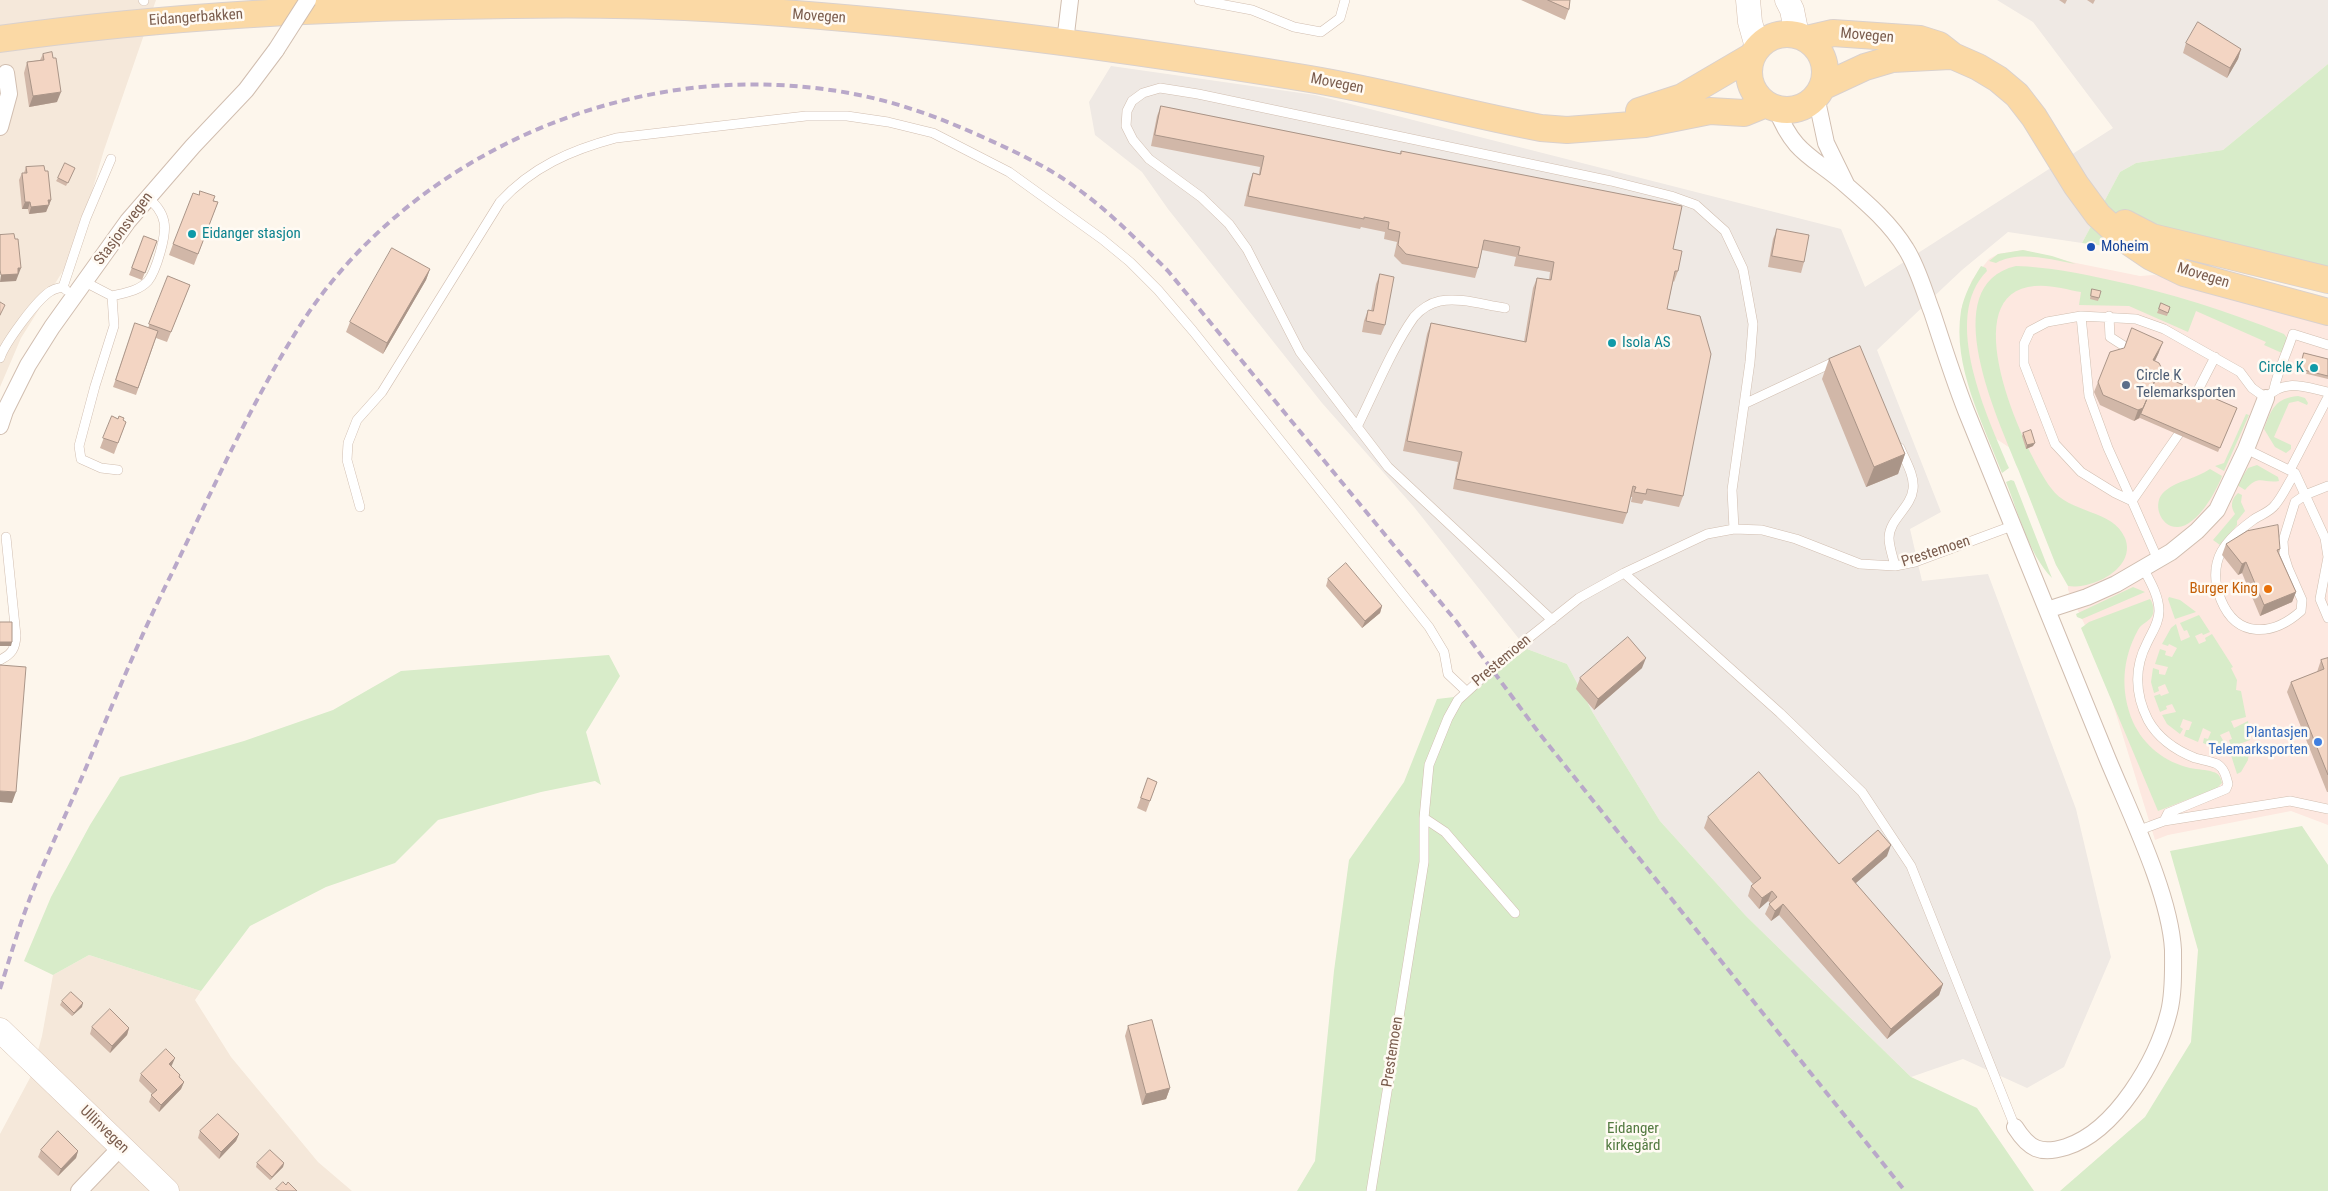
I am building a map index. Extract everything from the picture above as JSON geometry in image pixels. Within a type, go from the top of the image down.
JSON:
[{"type":"main road","points":[[1748,0],[1754,52],[1749,78],[1752,88],[1771,106],[1798,108],[1819,92],[1825,77],[1822,55],[1802,37],[1787,0]]},
{"type":"main road","name":"Movegen","points":[[392,7],[505,5],[683,7],[905,24],[1065,42],[1316,80],[1541,128],[1567,130],[1645,124],[1710,112],[1744,113],[1771,106]]},
{"type":"main road","name":"Eidangerbakken","points":[[0,38],[148,22],[276,12],[392,7]]},
{"type":"main road","name":"Movegen","points":[[1802,37],[1833,33],[1920,39],[1939,45],[1953,56],[1978,67],[1998,79],[2017,96],[2034,117],[2076,185],[2098,215],[2123,238],[2150,257],[2184,273],[2328,312]]},
{"type":"main road","points":[[1754,52],[1775,35],[1802,37]]},
{"type":"main road","name":"Movegen","points":[[1606,126],[1634,113],[1682,97],[1754,52]]},
{"type":"main road","name":"Movegen","points":[[1819,92],[1865,67],[1892,59],[1953,56]]},
{"type":"main road","name":"Movegen","points":[[2076,185],[2099,206],[2152,237],[2327,277],[2328,307]]},
{"type":"main road","name":"Ullinvegen","points":[[0,1030],[167,1191]]},
{"type":"street","name":"Stasjonsvegen","points":[[0,426],[5,411],[28,365],[68,292],[85,282],[147,197],[246,90],[276,50],[308,0]]},
{"type":"street","points":[[1065,42],[1070,0]]},
{"type":"street","points":[[0,127],[9,94],[6,73]]},
{"type":"street","points":[[1819,92],[1826,143],[1847,186]]},
{"type":"street","points":[[1771,106],[1794,143],[1811,160],[1847,186],[1890,226],[1915,264],[1961,398],[2156,880],[2172,945],[2173,980],[2170,1009],[2154,1053],[2138,1081],[2119,1106],[2098,1128],[2076,1144],[2059,1149],[2043,1151],[2030,1146],[2015,1127]]},
{"type":"street","points":[[2047,610],[2087,597],[2143,568],[2171,552],[2197,531],[2217,510],[2270,394]]},
{"type":"street","points":[[79,1191],[122,1146]]},
{"type":"lane","points":[[1199,0],[1252,10],[1294,26],[1321,32],[1340,18],[1345,0]]},
{"type":"lane","points":[[1552,620],[1388,467],[1300,352],[1247,249],[1229,224],[1201,197],[1149,158],[1133,140],[1126,126],[1127,111],[1132,101],[1143,93],[1160,88],[1216,98],[1611,181],[1671,196],[1696,205],[1726,231],[1744,269],[1753,324],[1732,490],[1734,529]]},
{"type":"lane","points":[[360,507],[347,460],[348,443],[357,420],[382,392],[500,202],[517,184],[543,166],[561,157],[586,146],[616,138],[806,116],[847,116],[888,122],[933,133],[1009,172],[1102,239],[1130,262],[1193,331],[1405,597],[1439,642],[1444,652],[1448,674],[1466,691]]},
{"type":"lane","points":[[0,358],[7,343],[40,300],[51,291],[68,292],[86,218],[111,159]]},
{"type":"lane","points":[[85,282],[112,296],[137,289],[147,282],[152,275],[162,246],[165,222],[159,208],[147,197]]},
{"type":"lane","points":[[112,296],[114,326],[95,386],[79,456],[81,459],[101,468],[118,470]]},
{"type":"lane","points":[[1357,427],[1404,334],[1415,316],[1425,307],[1439,301],[1455,300],[1505,308]]},
{"type":"lane","points":[[2081,316],[2089,396],[2108,448],[2158,560]]},
{"type":"lane","points":[[2132,501],[2114,493],[2081,472],[2055,444],[2024,364],[2024,344],[2030,331],[2047,322],[2081,316],[2136,319],[2164,330],[2215,357],[2240,372],[2252,388],[2270,394],[2285,385],[2328,392]]},
{"type":"lane","points":[[2108,316],[2110,337],[2124,346]]},
{"type":"lane","points":[[2270,394],[2293,334],[2328,345]]},
{"type":"lane","points":[[2196,394],[2215,357]]},
{"type":"lane","points":[[1744,404],[1831,362],[1847,358]]},
{"type":"lane","points":[[2328,397],[2274,506],[2236,534],[2222,549],[2217,562],[2216,588],[2224,608],[2241,626],[2250,630],[2265,629],[2280,624],[2301,611],[2302,600],[2284,555],[2284,541],[2295,502],[2305,495],[2328,486]]},
{"type":"lane","points":[[2132,501],[2178,435]]},
{"type":"lane","points":[[1894,566],[1889,538],[1891,527],[1910,499],[1914,489],[1912,475],[1897,440]]},
{"type":"lane","points":[[2246,449],[2292,471],[2326,538],[2328,557],[2320,599],[2328,618]]},
{"type":"lane","name":"Prestemoen","points":[[1371,1191],[1424,862],[1424,818],[1429,765],[1448,718],[1466,691],[1579,598],[1624,572],[1706,534],[1734,529],[1762,530],[1796,539],[1860,564],[1894,566],[1915,562],[2012,526]]},
{"type":"lane","points":[[0,660],[11,655],[15,647],[16,636],[6,537]]},
{"type":"lane","points":[[2143,568],[2155,592],[2160,610],[2158,622],[2138,660],[2136,682],[2148,720],[2158,735],[2172,746],[2194,757],[2217,764],[2223,769],[2228,784],[2226,789],[2168,813],[2164,821]]},
{"type":"lane","points":[[1624,572],[1780,713],[1862,792],[1911,866],[2015,1127]]},
{"type":"lane","points":[[2137,831],[2164,821],[2290,801],[2328,808]]},
{"type":"lane","points":[[1424,818],[1445,832],[1514,913]]},
{"type":"shaded area","points":[[0,0],[156,0],[104,150],[88,205],[81,242],[21,338],[0,387]]},
{"type":"shaded area","points":[[1997,0],[2328,0],[2328,64],[2223,150],[2136,163],[2120,172],[2082,243],[2008,232],[1962,270],[1877,350],[1941,512],[1910,529],[1922,581],[1988,574],[2076,809],[2111,957],[2064,1067],[2027,1088],[1963,1059],[1911,1077],[1746,916],[1660,821],[1593,713],[1567,664],[1527,649],[1414,507],[1322,403],[1168,209],[1142,172],[1095,135],[1089,102],[1111,66],[1315,95],[1841,229],[1865,287],[2113,128],[2033,22]]},
{"type":"shaded area","points":[[2023,250],[2140,276],[2154,275],[2200,285],[2328,322],[2328,825],[2291,811],[2168,835],[2155,840],[2095,646],[2068,590],[2068,578],[2022,456],[1986,432],[1968,382],[1963,360],[1960,340],[1961,310],[1972,280],[1989,259],[1998,254]]},
{"type":"shaded area","points":[[89,955],[201,991],[195,1000],[231,1057],[318,1162],[352,1191],[0,1191],[0,1134],[31,1076],[42,1036],[53,975]]},
{"type":"green space","points":[[2328,64],[2328,293],[2270,268],[2082,243],[2120,172],[2136,163],[2223,150]]},
{"type":"green space","points":[[2023,250],[2052,256],[2076,264],[2036,257],[2015,257],[1996,263],[1989,261],[1998,254]]},
{"type":"green space","points":[[1981,266],[1986,268],[1987,271],[1974,291],[1968,315],[1968,341],[1980,396],[2009,468],[2002,473],[1971,394],[1961,352],[1959,332],[1962,305]]},
{"type":"green space","points":[[2016,266],[2075,273],[2155,291],[2241,318],[2284,334],[2287,338],[2282,353],[2264,345],[2266,342],[2196,311],[2188,332],[2129,306],[2079,305],[2081,292],[2055,287],[2028,287],[2007,299],[1997,320],[1997,348],[2003,380],[2013,413],[2027,444],[2051,488],[2059,496],[2068,503],[2111,522],[2125,538],[2127,549],[2125,559],[2119,567],[2110,575],[2089,584],[2068,586],[2056,565],[1998,420],[1987,389],[1979,357],[1976,326],[1979,299],[1992,278]]},
{"type":"green space","points":[[2298,396],[2305,398],[2308,403],[2307,405],[2298,401],[2289,403],[2274,437],[2291,445],[2291,449],[2286,453],[2275,447],[2264,429],[2269,416],[2279,402]]},
{"type":"green space","points":[[2246,414],[2249,415],[2224,471],[2215,466],[2224,463]]},
{"type":"green space","points":[[2257,465],[2278,477],[2279,481],[2258,480],[2245,490],[2237,485],[2248,468]]},
{"type":"green space","points":[[2210,469],[2222,476],[2215,491],[2199,515],[2185,525],[2178,527],[2166,523],[2162,519],[2158,507],[2161,496],[2165,491]]},
{"type":"green space","points":[[2014,481],[2052,578],[2030,545],[2006,482]]},
{"type":"green space","points":[[2238,493],[2242,495],[2241,502],[2245,511],[2237,521],[2237,525],[2220,545],[2213,540],[2235,514],[2232,503]]},
{"type":"green space","points":[[2133,587],[2145,592],[2082,619],[2077,617],[2076,614]]},
{"type":"green space","points":[[2169,597],[2180,600],[2196,612],[2175,619]]},
{"type":"green space","points":[[2150,599],[2153,606],[2153,614],[2138,630],[2126,664],[2126,699],[2133,722],[2149,746],[2156,752],[2172,762],[2190,768],[2217,773],[2222,783],[2217,788],[2158,811],[2081,628],[2089,622]]},
{"type":"green space","points":[[2199,615],[2210,632],[2195,636],[2199,644],[2206,641],[2205,638],[2212,634],[2233,667],[2231,668],[2237,680],[2236,690],[2241,691],[2246,717],[2231,721],[2234,728],[2248,721],[2250,740],[2231,747],[2229,740],[2232,739],[2229,731],[2220,735],[2228,749],[2219,749],[2203,743],[2204,738],[2208,739],[2211,732],[2203,728],[2198,742],[2184,736],[2192,722],[2183,719],[2180,727],[2183,729],[2180,734],[2167,724],[2162,715],[2176,712],[2172,704],[2166,706],[2167,709],[2160,712],[2154,696],[2169,693],[2165,684],[2158,687],[2159,691],[2154,693],[2151,682],[2153,668],[2159,670],[2159,674],[2165,675],[2168,667],[2155,664],[2160,649],[2166,651],[2165,655],[2172,657],[2177,648],[2169,644],[2168,646],[2162,644],[2171,628],[2176,624],[2181,641],[2190,637],[2187,630],[2184,631],[2180,623]]},
{"type":"green space","name":"Eidanger kirkegård","points":[[1527,649],[1567,664],[1593,713],[1660,821],[1746,916],[1911,1077],[1977,1108],[2034,1191],[1297,1191],[1315,1161],[1334,971],[1349,860],[1404,782],[1437,699],[1463,696]]},
{"type":"green space","points":[[609,655],[620,676],[586,732],[601,785],[595,781],[541,792],[438,820],[395,863],[326,887],[250,926],[201,991],[89,955],[53,975],[24,961],[51,897],[90,825],[120,777],[244,741],[333,710],[401,671]]},
{"type":"green space","points":[[2250,745],[2248,760],[2241,772],[2237,774],[2230,752]]},
{"type":"green space","points":[[2302,826],[2328,865],[2328,1191],[2060,1191],[2145,1117],[2191,1042],[2198,950],[2170,851]]},
{"type":"building","points":[[1548,0],[1570,0],[1569,9]]},
{"type":"building","points":[[2198,22],[2241,49],[2230,68],[2186,43]]},
{"type":"building","points":[[52,52],[53,58],[56,58],[61,92],[33,96],[27,62],[44,60],[43,54]]},
{"type":"building","name":"Isola AS","points":[[1161,106],[1401,154],[1401,151],[1682,206],[1673,249],[1682,251],[1678,271],[1675,271],[1667,309],[1700,316],[1711,354],[1683,496],[1647,489],[1646,494],[1634,492],[1636,487],[1633,486],[1627,513],[1456,479],[1462,452],[1407,441],[1431,323],[1526,342],[1537,278],[1551,280],[1554,262],[1518,255],[1520,247],[1484,240],[1478,268],[1406,254],[1398,245],[1400,232],[1388,229],[1389,222],[1364,217],[1364,219],[1248,196],[1253,173],[1260,175],[1264,156],[1155,135]]},
{"type":"building","points":[[65,163],[75,168],[68,183],[58,178]]},
{"type":"building","points":[[44,166],[45,171],[48,171],[51,200],[48,200],[49,205],[31,207],[30,202],[25,202],[22,173],[27,173],[26,167]]},
{"type":"building","name":"Eidanger stasjon","points":[[200,191],[215,196],[213,201],[218,202],[198,254],[173,244],[193,193],[199,195]]},
{"type":"building","points":[[1777,229],[1809,235],[1804,262],[1772,256]]},
{"type":"building","points":[[14,234],[15,239],[18,239],[21,268],[18,268],[18,274],[1,275],[0,235]]},
{"type":"building","points":[[144,236],[157,241],[145,273],[132,268]]},
{"type":"building","points":[[392,248],[430,269],[387,343],[350,322]]},
{"type":"building","points":[[1380,274],[1394,277],[1385,325],[1366,321],[1368,310],[1373,311]]},
{"type":"building","points":[[168,276],[190,285],[171,332],[149,324]]},
{"type":"building","points":[[2092,289],[2101,291],[2099,298],[2091,296]]},
{"type":"building","points":[[0,302],[5,305],[0,315]]},
{"type":"building","points":[[2161,303],[2170,307],[2168,313],[2159,309]]},
{"type":"building","points":[[135,323],[158,331],[138,388],[116,380]]},
{"type":"building","name":"Circle K Telemarksporten","points":[[2132,328],[2163,342],[2153,360],[2159,363],[2161,367],[2143,408],[2138,410],[2103,395],[2098,382],[2110,352],[2124,348]]},
{"type":"building","points":[[1860,346],[1905,454],[1874,467],[1829,359]]},
{"type":"building","name":"Circle K","points":[[2304,353],[2328,359],[2328,376],[2300,369]]},
{"type":"building","points":[[2158,374],[2237,408],[2220,448],[2141,414]]},
{"type":"building","points":[[112,416],[118,419],[119,416],[124,418],[123,420],[126,422],[118,443],[103,438]]},
{"type":"building","points":[[2031,430],[2035,443],[2027,445],[2023,433]]},
{"type":"building","name":"Burger King","points":[[2278,525],[2280,549],[2277,550],[2296,592],[2264,605],[2246,562],[2242,564],[2226,544],[2247,531]]},
{"type":"building","points":[[1346,563],[1382,606],[1365,621],[1328,579]]},
{"type":"building","points":[[0,622],[12,622],[12,642],[0,642]]},
{"type":"building","points":[[1628,637],[1646,658],[1598,699],[1580,678]]},
{"type":"building","name":"Plantasjen Telemarksporten","points":[[2328,658],[2328,775],[2291,682],[2324,669],[2321,660]]},
{"type":"building","points":[[0,665],[26,667],[16,792],[0,791]]},
{"type":"building","points":[[1759,772],[1839,864],[1878,830],[1891,845],[1852,879],[1943,984],[1891,1029],[1783,904],[1775,911],[1769,904],[1777,897],[1772,891],[1762,898],[1751,886],[1761,878],[1708,817]]},
{"type":"building","points":[[1148,778],[1157,782],[1150,801],[1141,798]]},
{"type":"building","points":[[71,992],[83,1003],[74,1013],[62,1001]]},
{"type":"building","points":[[110,1009],[129,1028],[112,1046],[92,1027]]},
{"type":"building","points":[[1152,1020],[1170,1088],[1146,1094],[1128,1026]]},
{"type":"building","points":[[166,1049],[175,1058],[169,1064],[184,1082],[161,1105],[151,1095],[157,1090],[141,1074]]},
{"type":"building","points":[[218,1114],[239,1134],[221,1152],[200,1131]]},
{"type":"building","points":[[58,1131],[78,1151],[61,1169],[41,1150]]},
{"type":"building","points":[[270,1150],[284,1163],[272,1177],[257,1163]]},
{"type":"building","points":[[283,1182],[286,1185],[288,1182],[297,1191],[279,1191],[276,1189]]},
{"type":"railway","points":[[0,989],[23,916],[158,602],[232,450],[282,354],[301,324],[343,269],[392,220],[448,177],[508,143],[573,116],[640,97],[709,86],[778,85],[807,87],[860,95],[910,108],[961,127],[1022,155],[1056,174],[1090,198],[1168,271],[1456,621],[1539,733],[1905,1191]]},
{"type":"place","name":"Eidanger stasjon","points":[[192,234]]},
{"type":"place","name":"Moheim","points":[[2091,247]]},
{"type":"place","name":"Isola AS","points":[[1612,343]]},
{"type":"place","name":"Circle K","points":[[2314,368]]},
{"type":"place","name":"Circle K Telemarksporten","points":[[2126,385]]},
{"type":"place","name":"Burger King","points":[[2268,589]]},
{"type":"place","name":"Plantasjen Telemarksporten","points":[[2318,742]]}]
